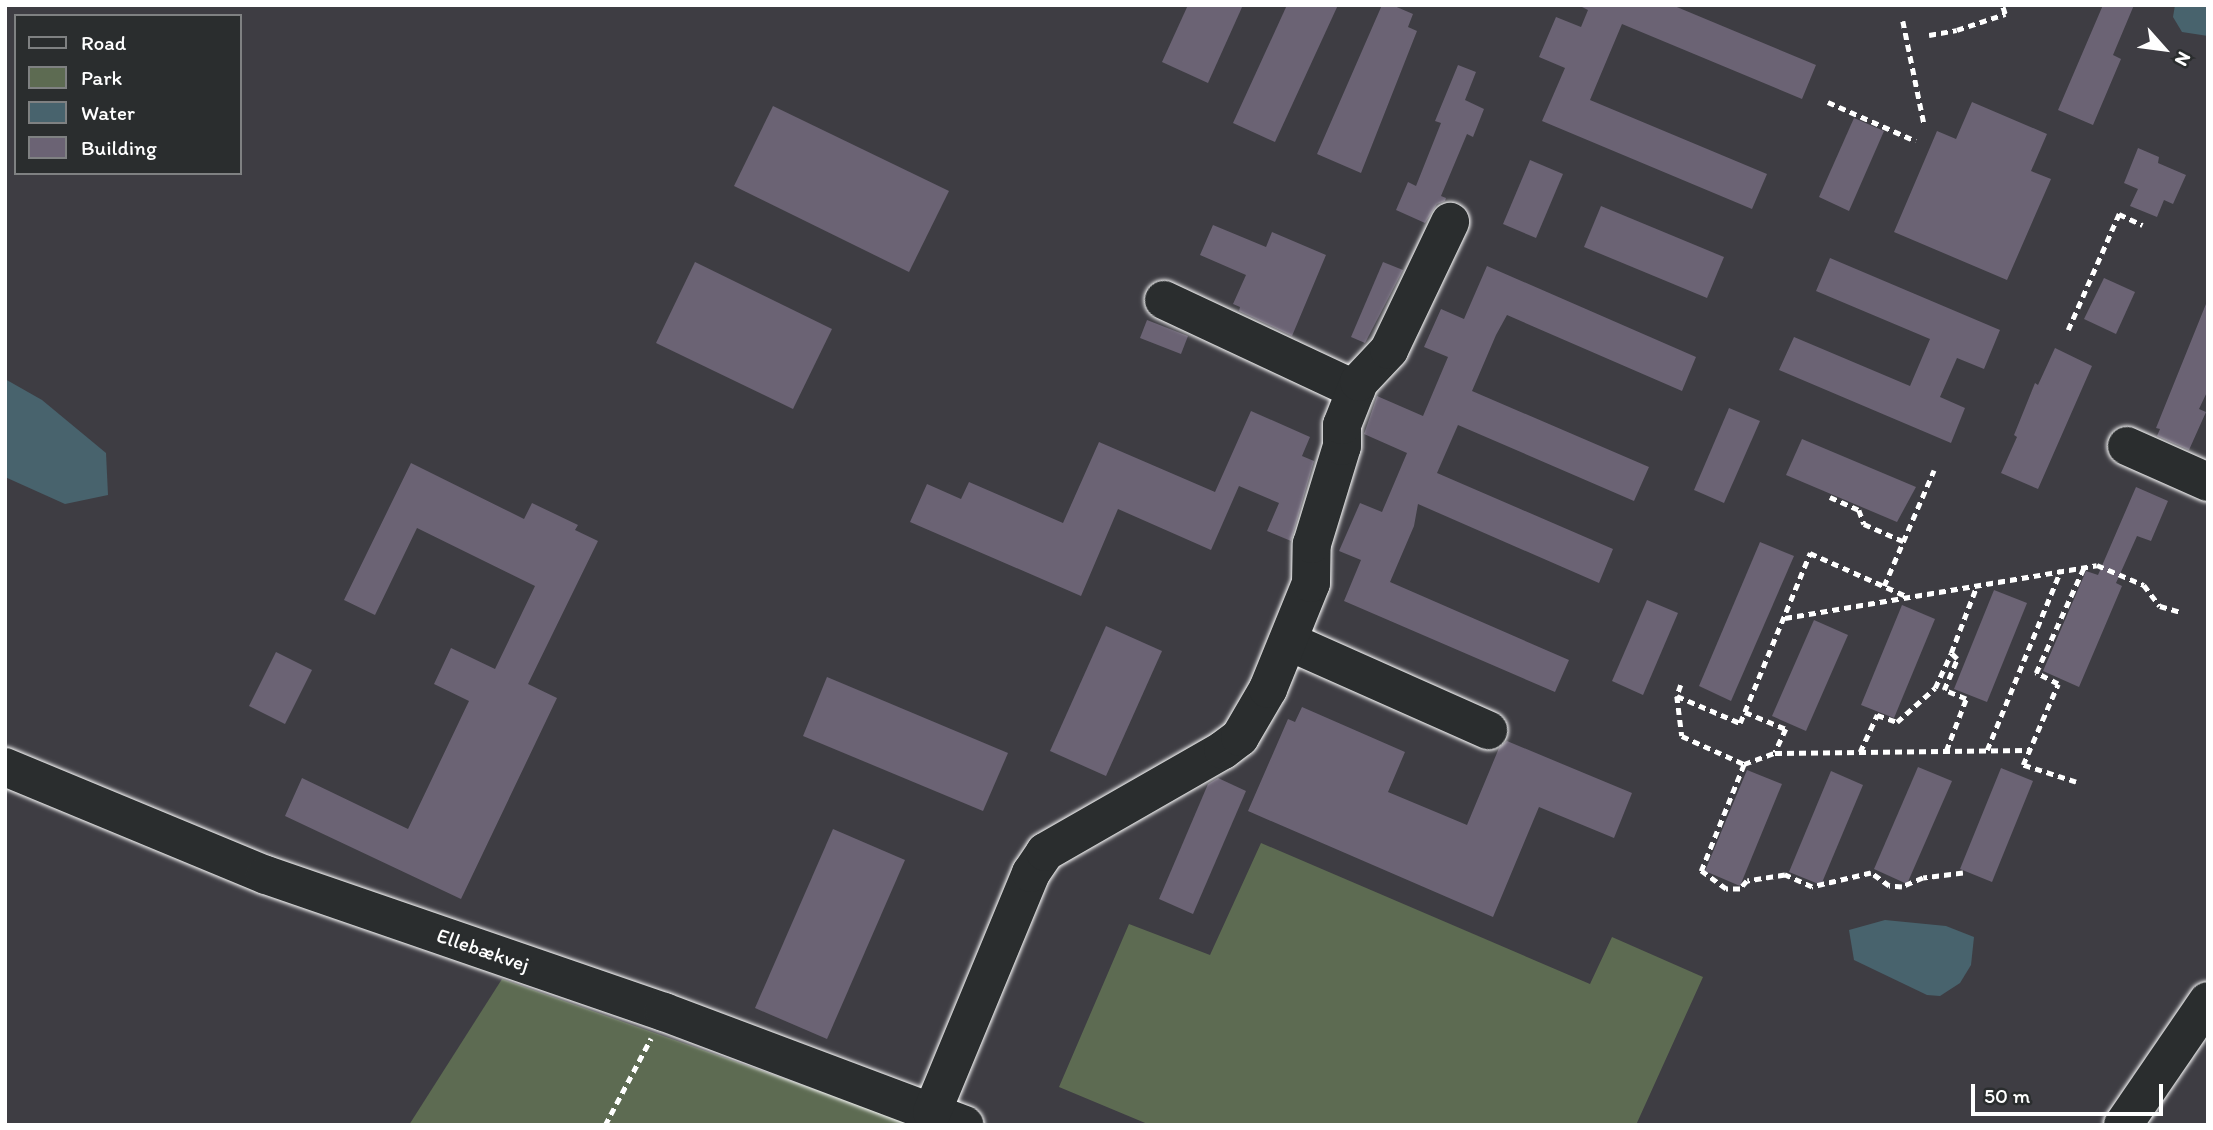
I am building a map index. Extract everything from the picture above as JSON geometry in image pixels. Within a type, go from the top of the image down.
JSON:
[{"type":"street","points":[[948,1118],[1031,873],[1045,852],[1223,751],[1240,737],[1268,690],[1290,642],[1311,583],[1312,544],[1342,446],[1342,425],[1359,382],[1389,350],[1450,222]]},
{"type":"street","points":[[1164,300],[1356,390]]},
{"type":"street","points":[[2127,446],[2208,482]]},
{"type":"street","points":[[1290,642],[1488,730]]},
{"type":"street","name":"Ellebækvej","points":[[5,768],[266,875],[664,1012],[948,1118]]},
{"type":"street","points":[[2123,1125],[2208,1001]]},
{"type":"path","points":[[1929,34],[1956,30],[2005,14],[2001,5]]},
{"type":"path","points":[[1903,21],[1924,123]]},
{"type":"path","points":[[1828,102],[1916,141]]},
{"type":"path","points":[[2068,330],[2119,214],[2143,225]]},
{"type":"path","points":[[1884,586],[1934,470]]},
{"type":"path","points":[[1830,497],[1859,510],[1864,524],[1903,541]]},
{"type":"path","points":[[1677,696],[1740,723],[1810,553],[1906,596]]},
{"type":"path","points":[[1785,618],[2097,565],[2144,585],[2161,606],[2181,612]]},
{"type":"path","points":[[2076,782],[2022,765],[2058,684],[2036,673],[2084,567]]},
{"type":"path","points":[[1987,750],[2061,570]]},
{"type":"path","points":[[1860,752],[1877,715],[1897,722],[1935,688],[1976,587]]},
{"type":"path","points":[[1946,751],[1966,699],[1944,690],[1957,659],[1951,653]]},
{"type":"path","points":[[1681,685],[1677,696],[1682,736],[1744,764],[1775,753],[2028,750]]},
{"type":"path","points":[[1745,712],[1786,729],[1775,753]]},
{"type":"path","points":[[1744,764],[1701,872],[1711,877],[1710,881],[1717,886],[1740,889],[1747,881],[1785,874],[1812,887],[1871,873],[1889,886],[1902,887],[1923,878],[1963,873]]},
{"type":"path","points":[[605,1125],[664,1012]]},
{"type":"green space","points":[[1261,843],[1590,984],[1612,937],[1703,977],[1636,1125],[1150,1125],[1059,1087],[1129,924],[1210,955]]},
{"type":"green space","points":[[502,979],[916,1125],[409,1125]]},
{"type":"water","points":[[2175,5],[2208,5],[2208,36],[2182,32],[2173,17]]},
{"type":"water","points":[[5,379],[42,400],[106,453],[108,495],[65,504],[5,477]]},
{"type":"water","points":[[1885,920],[1946,926],[1974,937],[1971,965],[1960,983],[1940,996],[1927,995],[1854,960],[1849,930]]},
{"type":"building","points":[[1188,5],[1243,5],[1208,83],[1162,62]]},
{"type":"building","points":[[1287,5],[1338,5],[1275,142],[1233,123]]},
{"type":"building","points":[[1382,5],[1392,5],[1413,14],[1408,27],[1417,31],[1361,173],[1317,154]]},
{"type":"building","points":[[1578,5],[1672,5],[1816,65],[1802,99],[1622,24],[1590,100],[1767,174],[1752,209],[1542,121],[1565,68],[1539,57],[1556,17],[1581,27],[1588,10]]},
{"type":"building","points":[[2103,5],[2134,5],[2113,55],[2121,59],[2093,125],[2058,110]]},
{"type":"building","points":[[1458,65],[1476,72],[1465,100],[1484,109],[1473,137],[1467,134],[1441,196],[1446,198],[1445,201],[1437,204],[1425,223],[1396,210],[1408,182],[1416,186],[1441,123],[1435,121]]},
{"type":"building","points":[[1972,102],[2047,134],[2031,171],[2051,179],[2007,280],[1894,232],[1937,131],[1956,139]]},
{"type":"building","points":[[773,106],[949,191],[909,272],[734,186]]},
{"type":"building","points":[[1854,118],[1884,131],[1849,211],[1819,197]]},
{"type":"building","points":[[2138,148],[2159,157],[2158,163],[2186,175],[2173,204],[2164,200],[2157,217],[2130,206],[2138,189],[2124,183]]},
{"type":"building","points":[[1530,160],[1563,174],[1536,238],[1503,224]]},
{"type":"building","points":[[1601,206],[1724,257],[1707,298],[1584,247]]},
{"type":"building","points":[[1213,225],[1266,247],[1272,232],[1326,255],[1292,336],[1239,311],[1240,307],[1233,304],[1246,275],[1200,255]]},
{"type":"building","points":[[1830,258],[2000,330],[1984,369],[1957,358],[1940,397],[1965,408],[1951,443],[1779,370],[1794,337],[1910,386],[1930,339],[1816,291]]},
{"type":"building","points":[[695,262],[832,329],[793,409],[656,343]]},
{"type":"building","points":[[1383,262],[1403,270],[1365,343],[1351,337]]},
{"type":"building","points":[[1487,266],[1696,357],[1682,391],[1507,315],[1496,335],[1472,391],[1649,467],[1634,501],[1458,425],[1437,473],[1613,549],[1599,583],[1418,504],[1414,526],[1390,582],[1569,660],[1555,692],[1344,601],[1361,560],[1339,551],[1360,503],[1382,512],[1407,453],[1364,434],[1377,396],[1423,416],[1448,357],[1424,347],[1441,309],[1464,319]]},
{"type":"building","points":[[2104,278],[2135,292],[2116,334],[2084,319]]},
{"type":"building","points":[[2208,299],[2208,390],[2199,409],[2206,412],[2189,450],[2157,436],[2160,429],[2156,428]]},
{"type":"building","points":[[1147,320],[1188,336],[1181,354],[1140,338]]},
{"type":"building","points":[[2055,348],[2092,366],[2038,489],[2001,473],[2017,437],[2014,435],[2035,383],[2038,385]]},
{"type":"building","points":[[1729,408],[1760,421],[1724,503],[1694,490]]},
{"type":"building","points":[[1251,411],[1310,437],[1302,456],[1314,461],[1291,541],[1267,531],[1279,503],[1239,486],[1211,550],[1118,509],[1081,596],[910,522],[927,484],[961,499],[969,482],[1063,523],[1099,442],[1215,492]]},
{"type":"building","points":[[1802,439],[1916,487],[1897,522],[1786,475]]},
{"type":"building","points":[[411,463],[524,519],[532,503],[578,525],[575,530],[598,541],[528,684],[557,698],[461,899],[285,816],[302,778],[408,829],[469,701],[434,684],[451,648],[495,669],[535,586],[417,528],[375,615],[344,600]]},
{"type":"building","points":[[2136,487],[2168,501],[2151,541],[2137,536],[2116,583],[2122,586],[2079,687],[2043,671],[2086,571],[2098,575]]},
{"type":"building","points":[[1760,542],[1794,556],[1731,701],[1699,686]]},
{"type":"building","points":[[1994,590],[2027,603],[1987,702],[1954,689]]},
{"type":"building","points":[[1647,600],[1678,613],[1643,695],[1612,681]]},
{"type":"building","points":[[1902,605],[1935,619],[1894,718],[1861,705]]},
{"type":"building","points":[[1814,620],[1848,635],[1806,731],[1772,716]]},
{"type":"building","points":[[1106,626],[1162,651],[1106,776],[1050,751]]},
{"type":"building","points":[[276,652],[312,670],[285,724],[249,706]]},
{"type":"building","points":[[827,677],[1008,753],[983,811],[803,736]]},
{"type":"building","points":[[1302,707],[1405,752],[1388,792],[1467,825],[1499,748],[1507,741],[1632,793],[1614,838],[1539,807],[1493,917],[1248,811],[1288,719],[1295,722]]},
{"type":"building","points":[[1918,767],[1952,781],[1907,884],[1874,869]]},
{"type":"building","points":[[2001,768],[2033,781],[1992,882],[1960,869]]},
{"type":"building","points":[[1747,770],[1782,784],[1740,886],[1705,871]]},
{"type":"building","points":[[1831,771],[1863,785],[1821,885],[1789,872]]},
{"type":"building","points":[[1218,778],[1246,791],[1193,914],[1159,899],[1208,784]]},
{"type":"building","points":[[833,829],[905,860],[827,1039],[755,1008]]}]
